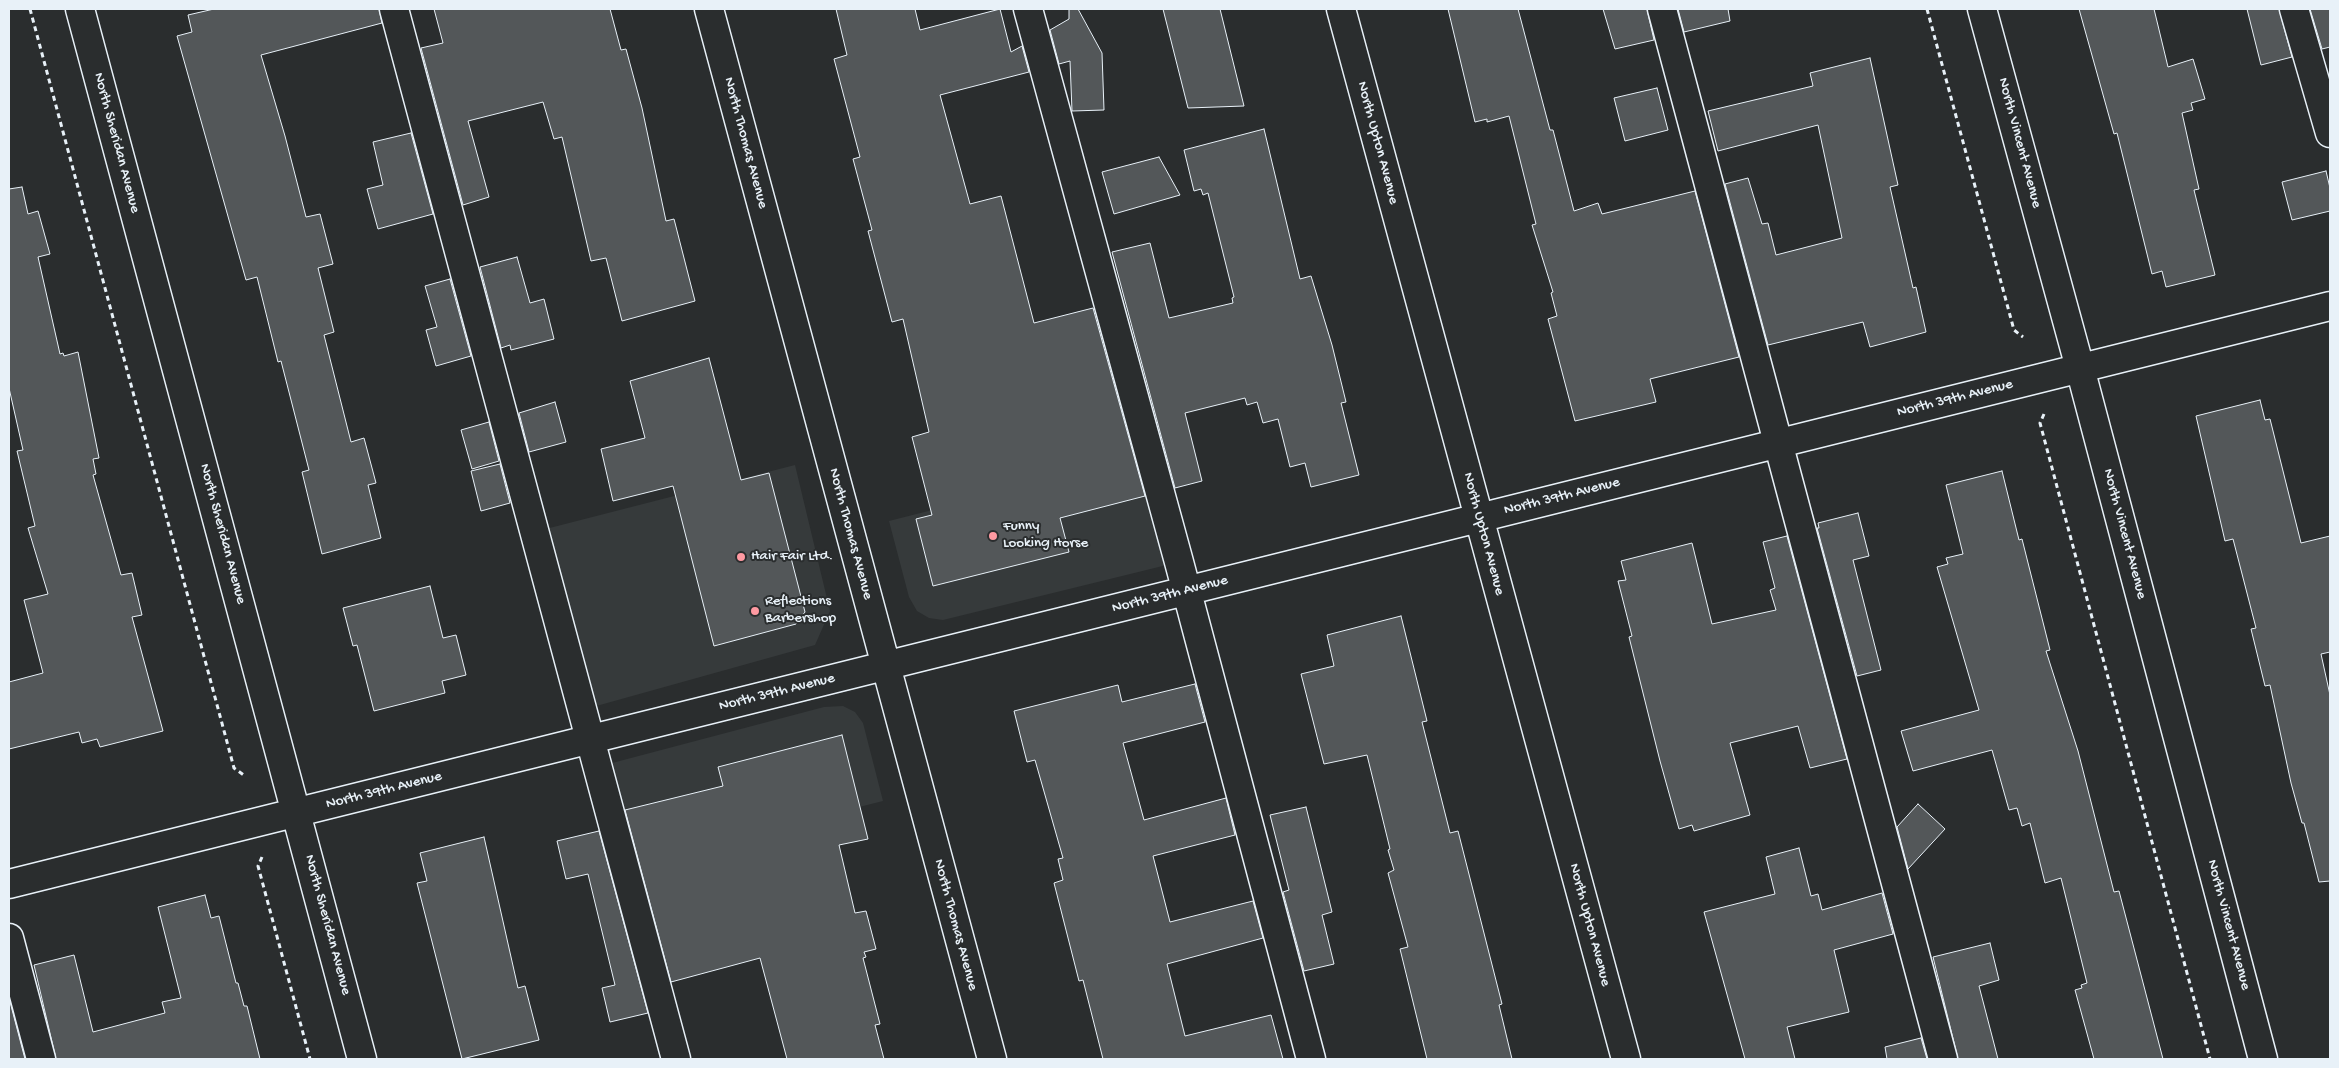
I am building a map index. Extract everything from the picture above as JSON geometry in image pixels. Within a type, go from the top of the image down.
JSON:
[{"type":"street","name":"North Sheridan Avenue","points":[[80,9],[362,1059]]},
{"type":"street","points":[[394,9],[676,1059]]},
{"type":"street","name":"North Thomas Avenue","points":[[709,9],[992,1059]]},
{"type":"street","points":[[1028,9],[1311,1059]]},
{"type":"street","name":"North Upton Avenue","points":[[1341,9],[1626,1059]]},
{"type":"street","points":[[1662,9],[1943,1059]]},
{"type":"street","name":"North Vincent Avenue","points":[[1982,9],[2080,368],[2263,1059]]},
{"type":"street","points":[[2294,9],[2330,134]]},
{"type":"street","name":"North 39th Avenue","points":[[9,884],[2330,306]]},
{"type":"street","points":[[9,938],[41,1059]]},
{"type":"path","points":[[30,9],[234,768],[245,776]]},
{"type":"path","points":[[1927,9],[2014,330],[2023,337]]},
{"type":"path","points":[[2044,413],[2040,422],[2210,1059]]},
{"type":"path","points":[[265,851],[258,866],[310,1059]]},
{"type":"shaded area","points":[[1149,455],[1179,562],[943,620],[929,618],[917,611],[909,597],[889,521]]},
{"type":"shaded area","points":[[795,465],[830,611],[815,645],[582,710],[534,532]]},
{"type":"shaded area","points":[[843,706],[855,712],[863,723],[883,801],[624,866],[597,767],[824,707]]},
{"type":"building","points":[[214,9],[379,9],[382,23],[261,55],[306,217],[320,214],[333,264],[318,268],[334,332],[324,335],[351,442],[364,438],[376,483],[368,485],[381,538],[322,554],[302,472],[309,470],[281,361],[278,362],[257,277],[246,280],[177,36],[192,32],[188,15]]},
{"type":"building","points":[[434,9],[610,9],[621,50],[626,49],[642,108],[666,221],[674,219],[695,301],[622,321],[606,258],[591,261],[562,137],[554,139],[543,102],[468,121],[489,197],[463,205],[421,48],[443,43]]},
{"type":"building","points":[[836,9],[915,9],[920,30],[1000,9],[1011,52],[1022,46],[1029,72],[940,95],[970,204],[1001,196],[1034,323],[1093,308],[1145,496],[1060,518],[1069,552],[933,586],[916,519],[932,515],[912,437],[929,432],[903,319],[892,322],[868,231],[872,230],[853,159],[860,157],[834,59],[847,55]]},
{"type":"building","points":[[1069,9],[1078,9],[1102,53],[1104,110],[1072,111],[1070,61],[1059,64],[1050,30],[1069,19]]},
{"type":"building","points":[[1163,9],[1220,9],[1244,106],[1188,108]]},
{"type":"building","points":[[1448,9],[1518,9],[1574,211],[1598,203],[1602,214],[1695,191],[1739,357],[1650,379],[1656,402],[1575,421],[1548,319],[1557,316],[1551,293],[1553,292],[1532,225],[1536,224],[1509,116],[1487,122],[1487,119],[1475,122]]},
{"type":"building","points":[[1603,9],[1647,9],[1654,40],[1615,49]]},
{"type":"building","points":[[1678,9],[1728,9],[1730,21],[1684,32]]},
{"type":"building","points":[[2079,9],[2154,9],[2168,67],[2193,59],[2205,99],[2191,103],[2193,110],[2182,113],[2199,189],[2194,190],[2215,275],[2166,287],[2162,271],[2152,274],[2117,133],[2114,134]]},
{"type":"building","points":[[2247,9],[2279,9],[2292,57],[2261,65]]},
{"type":"building","points":[[2310,9],[2330,9],[2330,47],[2322,49]]},
{"type":"building","points":[[1870,58],[1898,185],[1890,187],[1913,288],[1916,287],[1926,332],[1870,347],[1863,322],[1768,345],[1725,184],[1748,178],[1762,224],[1768,223],[1776,255],[1842,238],[1818,125],[1718,151],[1708,111],[1813,86],[1810,73]]},
{"type":"building","points":[[1657,88],[1668,130],[1625,141],[1614,98]]},
{"type":"building","points":[[1264,129],[1300,279],[1311,276],[1332,345],[1346,402],[1341,403],[1359,475],[1311,487],[1305,463],[1290,467],[1278,419],[1263,423],[1257,402],[1247,405],[1245,398],[1185,413],[1202,481],[1175,488],[1112,252],[1150,243],[1169,318],[1233,303],[1232,298],[1234,297],[1208,193],[1203,195],[1201,189],[1194,191],[1184,150]]},
{"type":"building","points":[[411,133],[433,214],[378,229],[367,189],[383,185],[373,142]]},
{"type":"building","points":[[1159,157],[1180,195],[1114,214],[1102,172]]},
{"type":"building","points":[[2326,171],[2330,188],[2330,211],[2292,220],[2282,182]]},
{"type":"building","points":[[22,187],[28,214],[38,211],[50,254],[38,257],[60,354],[63,353],[64,356],[78,352],[99,458],[93,459],[96,474],[93,475],[121,575],[132,573],[142,615],[132,617],[163,731],[100,747],[97,739],[82,743],[79,732],[9,749],[9,682],[43,673],[24,600],[48,594],[28,528],[35,526],[17,451],[23,450],[9,388],[9,189]]},
{"type":"building","points":[[517,257],[530,303],[544,299],[554,339],[511,350],[510,345],[501,348],[480,267]]},
{"type":"building","points":[[450,279],[471,356],[436,366],[426,330],[437,327],[425,286]]},
{"type":"building","points":[[709,358],[741,480],[769,473],[805,612],[796,624],[714,646],[673,486],[613,501],[601,449],[645,438],[630,381]]},
{"type":"building","points":[[2260,400],[2265,420],[2270,419],[2301,543],[2330,536],[2330,652],[2321,654],[2330,695],[2330,881],[2319,882],[2304,823],[2302,823],[2291,783],[2270,685],[2265,686],[2251,629],[2256,628],[2233,539],[2225,541],[2196,416]]},
{"type":"building","points":[[555,402],[566,442],[529,452],[519,413]]},
{"type":"building","points":[[489,422],[499,461],[472,469],[461,430]]},
{"type":"building","points":[[500,464],[510,503],[481,511],[471,471]]},
{"type":"building","points":[[2002,471],[2019,540],[2022,539],[2050,650],[2046,651],[2078,751],[2114,892],[2119,891],[2163,1059],[2094,1059],[2075,990],[2082,988],[2081,985],[2087,983],[2061,878],[2045,883],[2030,823],[2022,826],[2017,808],[2009,810],[1992,750],[1913,771],[1901,731],[1979,710],[1937,567],[1948,564],[1946,558],[1963,554],[1946,485]]},
{"type":"building","points":[[1858,513],[1869,556],[1853,560],[1881,670],[1857,676],[1817,528],[1819,528],[1818,523]]},
{"type":"building","points":[[1787,536],[1847,759],[1810,768],[1798,726],[1730,743],[1750,815],[1694,831],[1692,825],[1679,829],[1629,637],[1632,636],[1618,581],[1626,580],[1621,561],[1692,543],[1712,624],[1776,610],[1770,590],[1775,588],[1763,542]]},
{"type":"building","points":[[430,586],[443,638],[456,635],[466,675],[442,681],[445,693],[374,711],[357,645],[353,646],[343,608]]},
{"type":"building","points":[[1401,616],[1427,721],[1422,722],[1450,833],[1458,831],[1502,1004],[1499,1005],[1512,1059],[1427,1059],[1400,949],[1408,947],[1388,873],[1394,870],[1367,755],[1324,764],[1301,674],[1334,666],[1327,635]]},
{"type":"building","points":[[1195,684],[1205,722],[1123,743],[1144,820],[1226,798],[1235,835],[1153,856],[1170,922],[1253,901],[1263,938],[1167,964],[1185,1036],[1271,1015],[1283,1059],[1103,1059],[1083,980],[1079,981],[1054,883],[1063,880],[1058,859],[1063,858],[1035,760],[1027,762],[1014,711],[1118,685],[1122,702]]},
{"type":"building","points":[[842,735],[868,839],[839,845],[855,913],[866,911],[876,949],[864,952],[866,957],[863,958],[880,1024],[875,1025],[884,1059],[787,1059],[760,958],[671,982],[625,810],[723,786],[718,767]]},
{"type":"building","points":[[1918,804],[1945,829],[1908,869],[1897,827]]},
{"type":"building","points":[[1306,807],[1332,912],[1322,915],[1334,964],[1304,971],[1283,892],[1289,890],[1270,815]]},
{"type":"building","points":[[599,831],[648,1013],[610,1022],[602,988],[615,985],[588,874],[566,879],[557,841]]},
{"type":"building","points":[[484,837],[518,988],[525,986],[539,1040],[462,1059],[417,883],[427,881],[420,853]]},
{"type":"building","points":[[1799,848],[1811,896],[1818,894],[1822,910],[1882,893],[1893,934],[1834,950],[1849,1012],[1787,1027],[1795,1059],[1745,1059],[1704,912],[1775,894],[1766,857]]},
{"type":"building","points":[[205,895],[211,918],[219,916],[236,983],[238,983],[244,1006],[247,1006],[260,1059],[56,1059],[34,965],[74,955],[93,1032],[165,1013],[162,1002],[181,998],[158,907]]},
{"type":"building","points":[[1990,943],[1999,980],[1979,986],[1998,1059],[1958,1059],[1933,957]]},
{"type":"building","points":[[9,998],[25,1059],[9,1059]]},
{"type":"building","points":[[1921,1038],[1927,1059],[1887,1059],[1885,1047]]},
{"type":"place","name":"Funny Looking Horse","points":[[993,536]]},
{"type":"place","name":"Hair Fair Ltd.","points":[[741,557]]},
{"type":"place","name":"Reflections Barbershop","points":[[755,611]]}]
